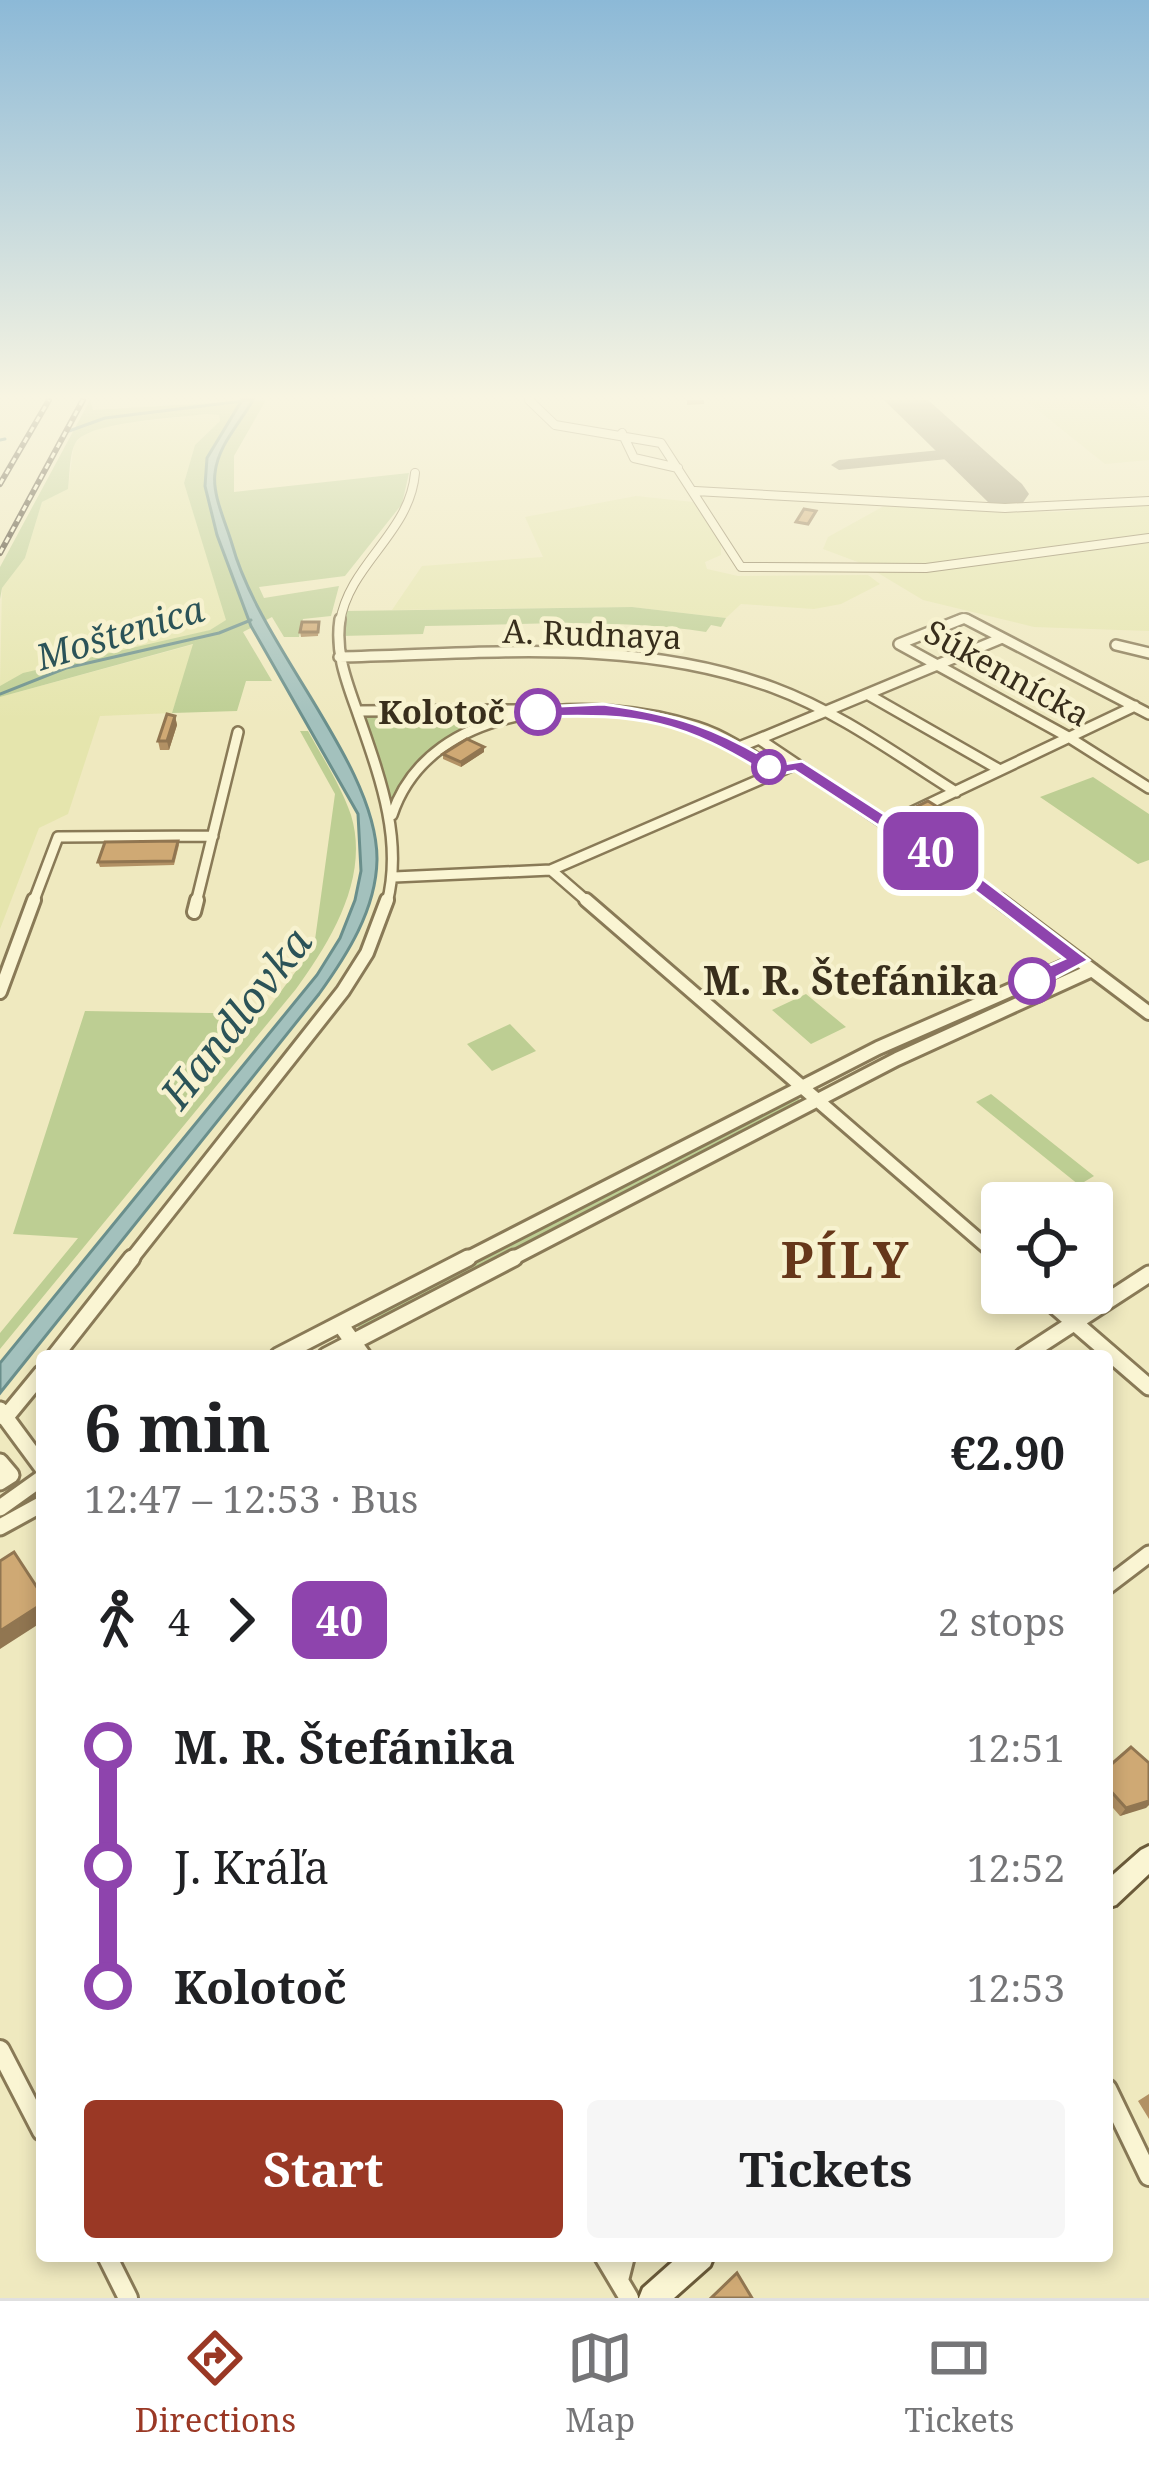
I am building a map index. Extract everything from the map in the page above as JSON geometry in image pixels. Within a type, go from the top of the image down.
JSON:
[{"type":"street","points":[[60,1350],[343,991],[379,932],[394,878],[391,815],[339,658],[340,607],[409,507]]},
{"type":"street","points":[[705,507],[741,567],[926,568],[1149,538]]},
{"type":"street","name":"Súkennícka","points":[[1002,638],[964,618],[899,644],[1070,738],[1149,788]]},
{"type":"street","points":[[739,747],[1002,638],[1149,714]]},
{"type":"street","points":[[1116,645],[1149,653]]},
{"type":"street","name":"A. Rudnaya","points":[[339,658],[638,657],[736,675],[824,712],[956,791]]},
{"type":"street","points":[[867,694],[1000,770]]},
{"type":"street","points":[[890,823],[1135,706]]},
{"type":"street","points":[[357,711],[603,709],[665,717],[739,747],[777,772]]},
{"type":"street","points":[[391,815],[406,778],[434,753],[467,734],[545,710]]},
{"type":"street","points":[[194,912],[238,732]]},
{"type":"street","points":[[758,739],[890,823],[1149,1013]]},
{"type":"street","points":[[394,878],[551,869],[796,764]]},
{"type":"street","points":[[378,777],[406,778]]},
{"type":"street","points":[[0,992],[58,837],[213,836]]},
{"type":"street","points":[[551,869],[981,1242]]},
{"type":"street","points":[[290,1350],[802,1086],[1078,960]]},
{"type":"street","points":[[338,1350],[818,1101],[1092,970]]},
{"type":"street","points":[[1032,1350],[1149,1274]]},
{"type":"street","points":[[1064,1314],[1106,1350]]},
{"type":"street","points":[[340,1324],[359,1350]]},
{"type":"street","points":[[1113,1356],[1149,1388]]},
{"type":"street","points":[[36,1378],[3,1414],[36,1459]]},
{"type":"street","points":[[0,1462],[10,1475],[0,1482]]},
{"type":"street","points":[[0,1508],[36,1482]]},
{"type":"street","points":[[0,1527],[36,1507]]},
{"type":"street","points":[[1113,1581],[1149,1553]]},
{"type":"street","points":[[1113,1890],[1149,1858]]},
{"type":"street","points":[[0,2050],[36,2120]]},
{"type":"street","points":[[1113,2102],[1149,2176]]},
{"type":"street","points":[[109,2262],[128,2298]]},
{"type":"street","points":[[608,2262],[624,2289]]},
{"type":"street","points":[[653,2298],[683,2262]]},
{"type":"green space","points":[[32,507],[40,507],[25,558],[2,588],[0,599],[0,567]]},
{"type":"green space","points":[[40,507],[192,507],[227,620],[210,630],[0,686],[2,588],[25,558]]},
{"type":"green space","points":[[191,507],[399,507],[345,576],[259,587],[264,598],[339,586],[331,616],[303,619],[299,637],[284,637],[272,617],[243,632],[272,681],[246,681],[237,711],[172,713],[193,644],[0,697],[0,686],[23,673],[210,630],[226,620]]},
{"type":"green space","points":[[577,507],[697,507],[721,543],[721,555],[705,562],[707,569],[738,576],[868,575],[880,584],[841,604],[814,609],[741,604],[726,618],[632,607],[392,610],[422,566],[543,557],[525,517]]},
{"type":"green space","points":[[882,507],[1055,512],[1149,507],[1149,631],[1034,627],[923,600],[863,564],[823,549],[828,537]]},
{"type":"green space","points":[[632,607],[726,618],[721,627],[711,625],[706,632],[566,623],[425,626],[423,634],[341,636],[343,611]]},
{"type":"green space","points":[[195,644],[172,713],[100,716],[68,814],[39,828],[0,929],[0,697]]},
{"type":"green space","points":[[357,711],[538,711],[465,737],[429,756],[405,780],[391,816]]},
{"type":"green space","points":[[300,731],[308,731],[337,783],[356,838],[351,885],[334,929],[296,989],[0,1349],[0,1333],[78,1238],[13,1234],[85,1011],[264,1014],[314,947],[335,794]]},
{"type":"green space","points":[[1093,777],[1149,814],[1149,860],[1138,864],[1040,797]]},
{"type":"green space","points":[[806,994],[846,1027],[811,1044],[772,1010]]},
{"type":"green space","points":[[510,1024],[536,1051],[492,1071],[467,1044]]},
{"type":"green space","points":[[991,1094],[1094,1176],[1075,1182],[976,1102]]},
{"type":"green space","points":[[794,1095],[803,1103],[362,1332],[355,1322]]},
{"type":"water","points":[[210,507],[220,507],[246,583],[359,785],[372,823],[377,860],[371,897],[349,948],[319,994],[0,1393],[0,1363],[317,975],[340,938],[355,900],[361,871],[358,814],[251,626]]},
{"type":"building","points":[[804,509],[816,511],[808,524],[796,522]]},
{"type":"building","points":[[302,622],[319,622],[318,632],[300,632]]},
{"type":"building","points":[[167,714],[175,716],[167,741],[158,741]]},
{"type":"building","points":[[467,739],[484,747],[461,762],[443,754]]},
{"type":"building","points":[[928,801],[944,811],[933,816],[918,806]]},
{"type":"building","points":[[178,841],[173,861],[98,862],[105,842]]},
{"type":"building","points":[[14,1552],[36,1586],[36,1608],[0,1631],[0,1561]]},
{"type":"building","points":[[1131,1747],[1149,1763],[1149,1801],[1126,1808],[1113,1794],[1113,1763]]},
{"type":"building","points":[[737,2273],[752,2298],[711,2298]]},
{"type":"waterway","name":"Moštenica","points":[[0,694],[66,668],[219,633],[251,620]]},
{"type":"railway","points":[[0,553],[25,507]]},
{"type":"bus line","name":"40","points":[[538,712],[603,709],[665,717],[716,735],[777,772],[796,764],[964,874],[1078,960],[1032,981]]},
{"type":"place","name":"Kolotoč","points":[[538,712]]},
{"type":"place","name":"M. R. Štefánika","points":[[1032,981]]},
{"type":"district","name":"PÍLY","points":[[846,1260]]},
{"type":"water label","name":"Handlovka","points":[[236,1018]]}]
